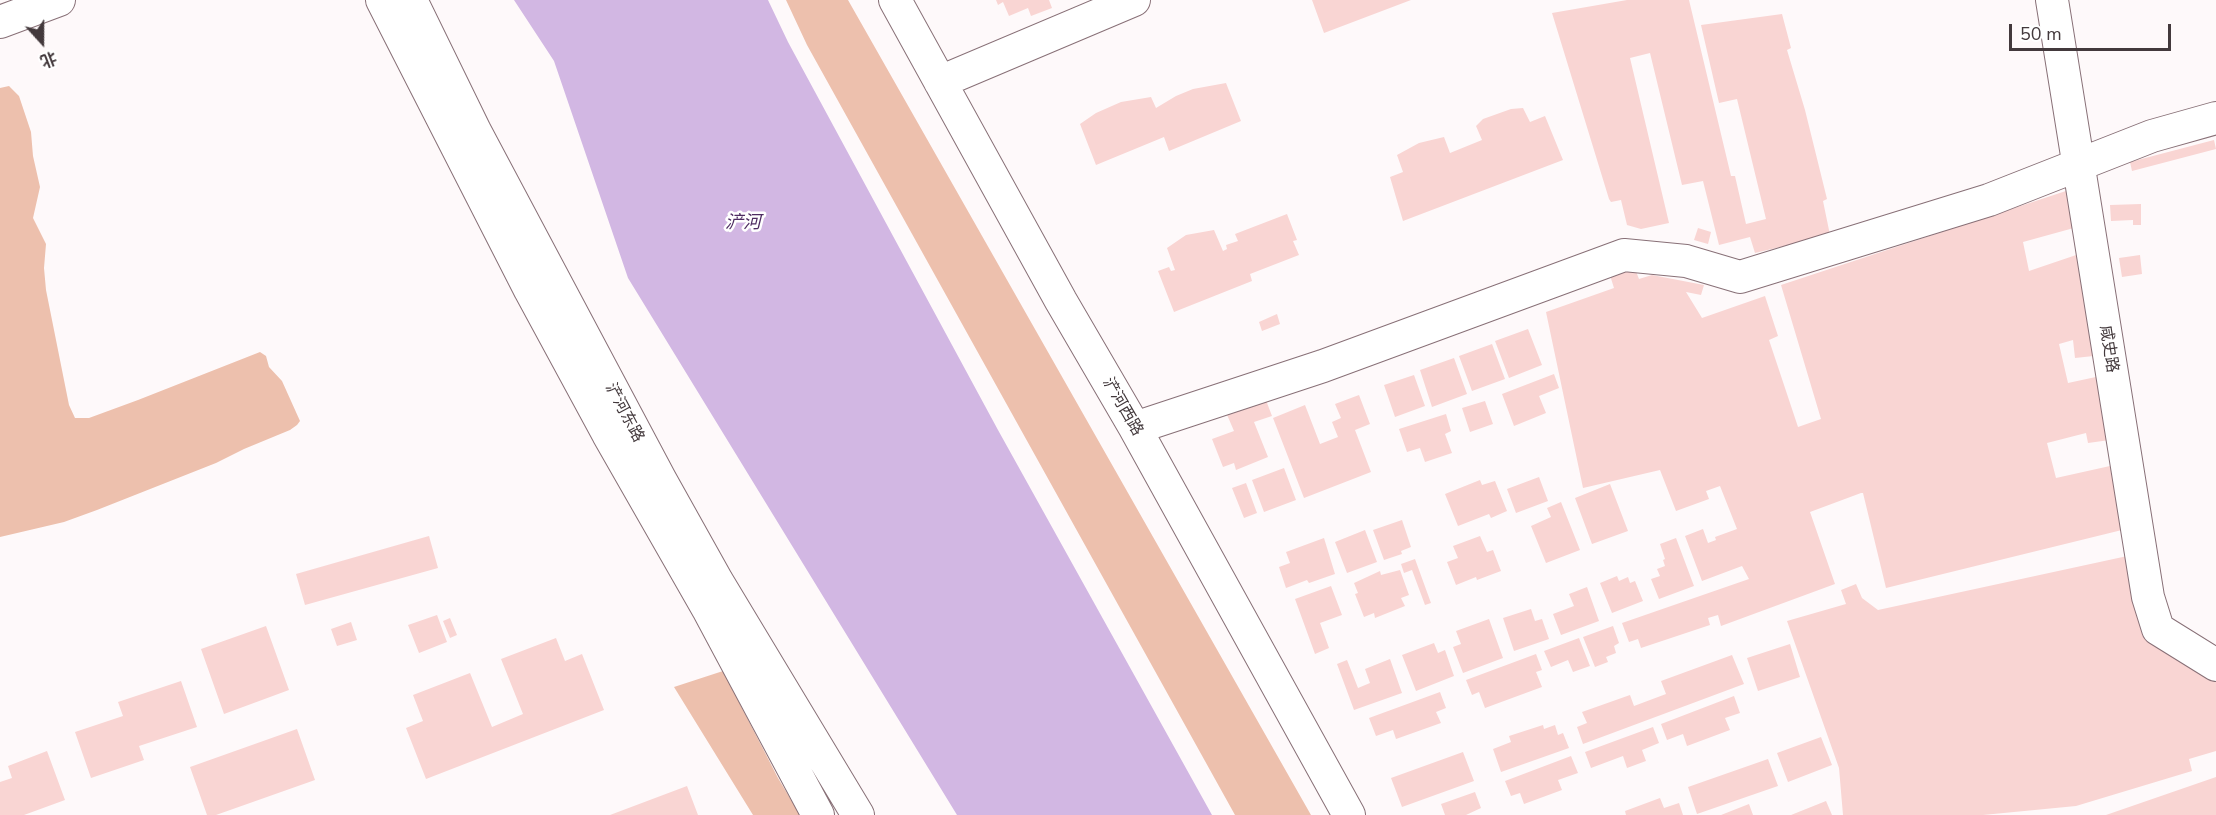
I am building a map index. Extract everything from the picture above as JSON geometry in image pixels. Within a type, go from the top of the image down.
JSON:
[{"type":"street","points":[[0,22],[59,0]]},
{"type":"street","name":"浐河东路","points":[[382,0],[530,290],[608,434],[708,609],[818,815]]},
{"type":"street","name":"浐河东路","points":[[411,0],[475,131],[660,479],[717,581],[858,815]]},
{"type":"street","name":"浐河西路","points":[[895,0],[1055,291],[1135,428],[1349,815]]},
{"type":"street","points":[[940,82],[1134,0]]},
{"type":"street","name":"咸史路","points":[[2052,0],[2148,597],[2158,629],[2216,665]]},
{"type":"street","points":[[1135,428],[1323,366],[1624,255],[1686,261],[1740,277],[1989,200],[2152,136],[2216,118]]},
{"type":"shaded area","points":[[786,0],[848,0],[1311,815],[1235,815],[807,45]]},
{"type":"shaded area","points":[[9,86],[19,96],[31,132],[33,156],[40,187],[33,218],[46,244],[44,268],[46,290],[69,405],[75,418],[89,418],[260,352],[266,356],[269,367],[282,381],[300,421],[290,430],[216,463],[97,510],[64,522],[0,537],[0,88]]},
{"type":"shaded area","points":[[723,671],[778,778],[800,815],[753,815],[674,687]]},
{"type":"water","name":"浐河","points":[[514,0],[768,0],[788,42],[998,430],[1212,815],[957,815],[628,278],[554,61]]},
{"type":"building","points":[[996,0],[1049,0],[1052,8],[1031,16],[1028,8],[1009,16],[1003,2],[998,5]]},
{"type":"building","points":[[1312,0],[1411,0],[1324,33]]},
{"type":"building","points":[[1627,0],[1689,0],[1731,176],[1735,176],[1746,224],[1766,219],[1737,99],[1719,103],[1701,25],[1782,14],[1791,48],[1787,50],[1805,110],[1827,199],[1823,201],[1830,235],[1755,253],[1750,237],[1719,245],[1703,181],[1682,185],[1650,53],[1630,58],[1669,223],[1641,229],[1627,225],[1621,200],[1611,202],[1609,199],[1552,13]]},
{"type":"building","points":[[1226,83],[1241,121],[1169,151],[1164,137],[1096,165],[1080,124],[1096,113],[1121,102],[1151,97],[1156,108],[1193,89]]},
{"type":"building","points":[[1523,108],[1530,122],[1545,116],[1563,160],[1403,221],[1390,177],[1403,172],[1397,155],[1419,143],[1444,137],[1450,153],[1482,140],[1476,126],[1483,119],[1511,109]]},
{"type":"building","points":[[2214,140],[2216,149],[2132,171],[2130,162]]},
{"type":"building","points":[[2075,188],[2081,226],[2023,242],[2029,271],[2085,252],[2103,355],[2075,358],[2073,340],[2059,344],[2068,383],[2105,375],[2117,439],[2088,443],[2086,433],[2047,443],[2056,478],[2119,464],[2126,529],[1886,588],[1863,493],[1861,493],[1810,512],[1835,584],[1721,626],[1718,615],[1708,618],[1710,625],[1641,648],[1638,639],[1629,642],[1622,623],[1749,579],[1742,566],[1702,581],[1685,536],[1703,529],[1708,543],[1716,540],[1715,537],[1737,529],[1720,486],[1706,491],[1709,499],[1676,511],[1660,470],[1583,488],[1546,312],[1614,288],[1608,269],[1632,261],[1639,279],[1652,275],[1704,285],[1701,295],[1686,292],[1702,318],[1765,296],[1778,336],[1769,340],[1798,427],[1821,419],[1781,285]]},
{"type":"building","points":[[2141,204],[2141,225],[2133,225],[2133,220],[2111,221],[2110,205]]},
{"type":"building","points":[[1287,214],[1297,240],[1293,241],[1299,255],[1250,274],[1252,281],[1174,312],[1158,271],[1169,267],[1171,271],[1175,270],[1167,248],[1186,235],[1214,230],[1223,251],[1227,249],[1226,245],[1238,241],[1235,234]]},
{"type":"building","points":[[1698,228],[1711,232],[1708,244],[1694,240]]},
{"type":"building","points":[[2140,255],[2142,274],[2122,277],[2119,258]]},
{"type":"building","points":[[1277,314],[1280,324],[1262,331],[1259,322]]},
{"type":"building","points":[[1528,329],[1542,365],[1509,378],[1495,341]]},
{"type":"building","points":[[1492,344],[1505,379],[1472,391],[1459,356]]},
{"type":"building","points":[[1454,358],[1467,394],[1432,407],[1420,370]]},
{"type":"building","points":[[1554,374],[1559,388],[1539,396],[1546,413],[1514,426],[1502,394]]},
{"type":"building","points":[[1414,375],[1425,406],[1395,417],[1384,385]]},
{"type":"building","points":[[1264,395],[1272,416],[1254,422],[1268,457],[1236,470],[1234,463],[1223,467],[1212,439],[1234,431],[1225,410]]},
{"type":"building","points":[[1359,395],[1370,424],[1355,430],[1371,472],[1304,498],[1273,418],[1305,405],[1320,444],[1338,437],[1332,422],[1341,418],[1335,404]]},
{"type":"building","points":[[1485,401],[1493,424],[1470,432],[1462,408]]},
{"type":"building","points":[[1446,414],[1451,431],[1445,434],[1452,453],[1425,462],[1420,448],[1407,452],[1399,429]]},
{"type":"building","points":[[1284,468],[1296,500],[1264,512],[1252,480]]},
{"type":"building","points":[[1539,477],[1548,501],[1516,513],[1507,489]]},
{"type":"building","points":[[1480,480],[1482,485],[1495,481],[1507,511],[1491,518],[1489,514],[1458,526],[1445,494]]},
{"type":"building","points":[[1246,483],[1257,513],[1244,518],[1232,488]]},
{"type":"building","points":[[1610,484],[1628,531],[1592,544],[1575,498]]},
{"type":"building","points":[[1561,502],[1580,550],[1546,563],[1531,526],[1551,517],[1547,508]]},
{"type":"building","points":[[1402,520],[1411,547],[1401,551],[1402,554],[1384,560],[1373,530]]},
{"type":"building","points":[[1365,530],[1377,562],[1347,573],[1335,542]]},
{"type":"building","points":[[429,536],[438,568],[305,605],[296,574]]},
{"type":"building","points":[[1480,536],[1487,552],[1493,550],[1501,571],[1456,585],[1447,562],[1458,558],[1453,546]]},
{"type":"building","points":[[1324,538],[1335,574],[1309,583],[1307,580],[1286,588],[1279,567],[1290,563],[1286,552]]},
{"type":"building","points":[[1676,538],[1694,586],[1659,599],[1651,579],[1660,576],[1657,569],[1665,566],[1660,544]]},
{"type":"building","points":[[2132,555],[2149,640],[2161,650],[2180,646],[2216,667],[2216,751],[2189,759],[2192,771],[2076,806],[1983,815],[1843,815],[1839,768],[1787,621],[1846,604],[1841,590],[1856,584],[1862,598],[1878,610]]},
{"type":"building","points":[[1415,559],[1431,603],[1425,605],[1412,570],[1404,573],[1401,564]]},
{"type":"building","points":[[1400,570],[1409,595],[1401,598],[1405,606],[1375,618],[1374,613],[1364,617],[1355,594],[1358,593],[1354,583],[1380,571],[1381,575]]},
{"type":"building","points":[[1617,576],[1619,581],[1628,577],[1630,583],[1635,581],[1643,601],[1612,613],[1600,583]]},
{"type":"building","points":[[1331,586],[1342,615],[1320,623],[1329,648],[1315,654],[1295,599]]},
{"type":"building","points":[[1587,587],[1599,621],[1561,635],[1553,614],[1574,606],[1569,594]]},
{"type":"building","points":[[1531,609],[1535,621],[1542,619],[1549,639],[1514,651],[1503,618]]},
{"type":"building","points":[[437,615],[447,642],[419,653],[408,625]]},
{"type":"building","points":[[450,618],[457,635],[450,638],[443,621]]},
{"type":"building","points":[[1489,619],[1503,658],[1463,673],[1453,647],[1461,644],[1456,631]]},
{"type":"building","points":[[351,622],[357,640],[337,646],[331,629]]},
{"type":"building","points":[[266,626],[289,690],[224,714],[201,649]]},
{"type":"building","points":[[1613,626],[1619,643],[1614,646],[1616,653],[1606,657],[1608,662],[1595,667],[1583,637]]},
{"type":"building","points":[[556,638],[565,661],[582,654],[604,710],[426,779],[406,728],[423,721],[413,695],[470,673],[492,727],[523,714],[501,659]]},
{"type":"building","points":[[1579,638],[1590,666],[1573,672],[1568,660],[1551,667],[1544,651]]},
{"type":"building","points":[[1434,643],[1438,653],[1445,650],[1454,676],[1416,691],[1402,655]]},
{"type":"building","points":[[1790,644],[1800,677],[1758,691],[1747,658]]},
{"type":"building","points":[[1536,654],[1542,670],[1536,672],[1542,687],[1485,708],[1479,692],[1472,695],[1466,680]]},
{"type":"building","points":[[1732,655],[1744,684],[1583,744],[1577,727],[1587,723],[1582,712],[1630,695],[1634,706],[1666,694],[1661,681]]},
{"type":"building","points":[[1390,659],[1402,693],[1354,710],[1337,664],[1347,660],[1358,688],[1370,683],[1365,669]]},
{"type":"building","points":[[181,681],[197,727],[139,746],[144,760],[91,778],[75,732],[123,716],[118,702]]},
{"type":"building","points":[[1440,692],[1446,708],[1436,712],[1441,723],[1396,739],[1393,730],[1376,736],[1369,718]]},
{"type":"building","points":[[1734,696],[1740,713],[1725,718],[1730,730],[1687,746],[1683,734],[1667,740],[1661,724]]},
{"type":"building","points":[[1543,725],[1544,729],[1555,725],[1558,735],[1563,733],[1569,748],[1501,772],[1493,749],[1511,742],[1509,736]]},
{"type":"building","points":[[1653,727],[1659,743],[1642,750],[1646,761],[1627,768],[1623,756],[1591,768],[1585,752]]},
{"type":"building","points":[[297,729],[315,780],[216,815],[207,815],[190,767]]},
{"type":"building","points":[[1821,737],[1832,765],[1788,782],[1777,753]]},
{"type":"building","points":[[47,751],[65,800],[24,815],[0,815],[0,782],[12,778],[8,766]]},
{"type":"building","points":[[1463,752],[1474,781],[1402,807],[1391,778]]},
{"type":"building","points":[[1571,756],[1578,773],[1558,780],[1562,790],[1524,804],[1520,793],[1511,796],[1505,781]]},
{"type":"building","points":[[1768,759],[1778,786],[1697,814],[1688,787]]},
{"type":"building","points":[[2216,777],[2216,815],[2106,815]]},
{"type":"building","points":[[687,786],[698,815],[610,815]]},
{"type":"building","points":[[1475,792],[1481,808],[1466,815],[1445,815],[1441,804]]},
{"type":"building","points":[[1660,798],[1664,808],[1679,803],[1683,815],[1626,815],[1625,811]]},
{"type":"building","points":[[1826,801],[1832,815],[1791,815]]},
{"type":"building","points":[[1749,804],[1753,815],[1721,815]]}]
